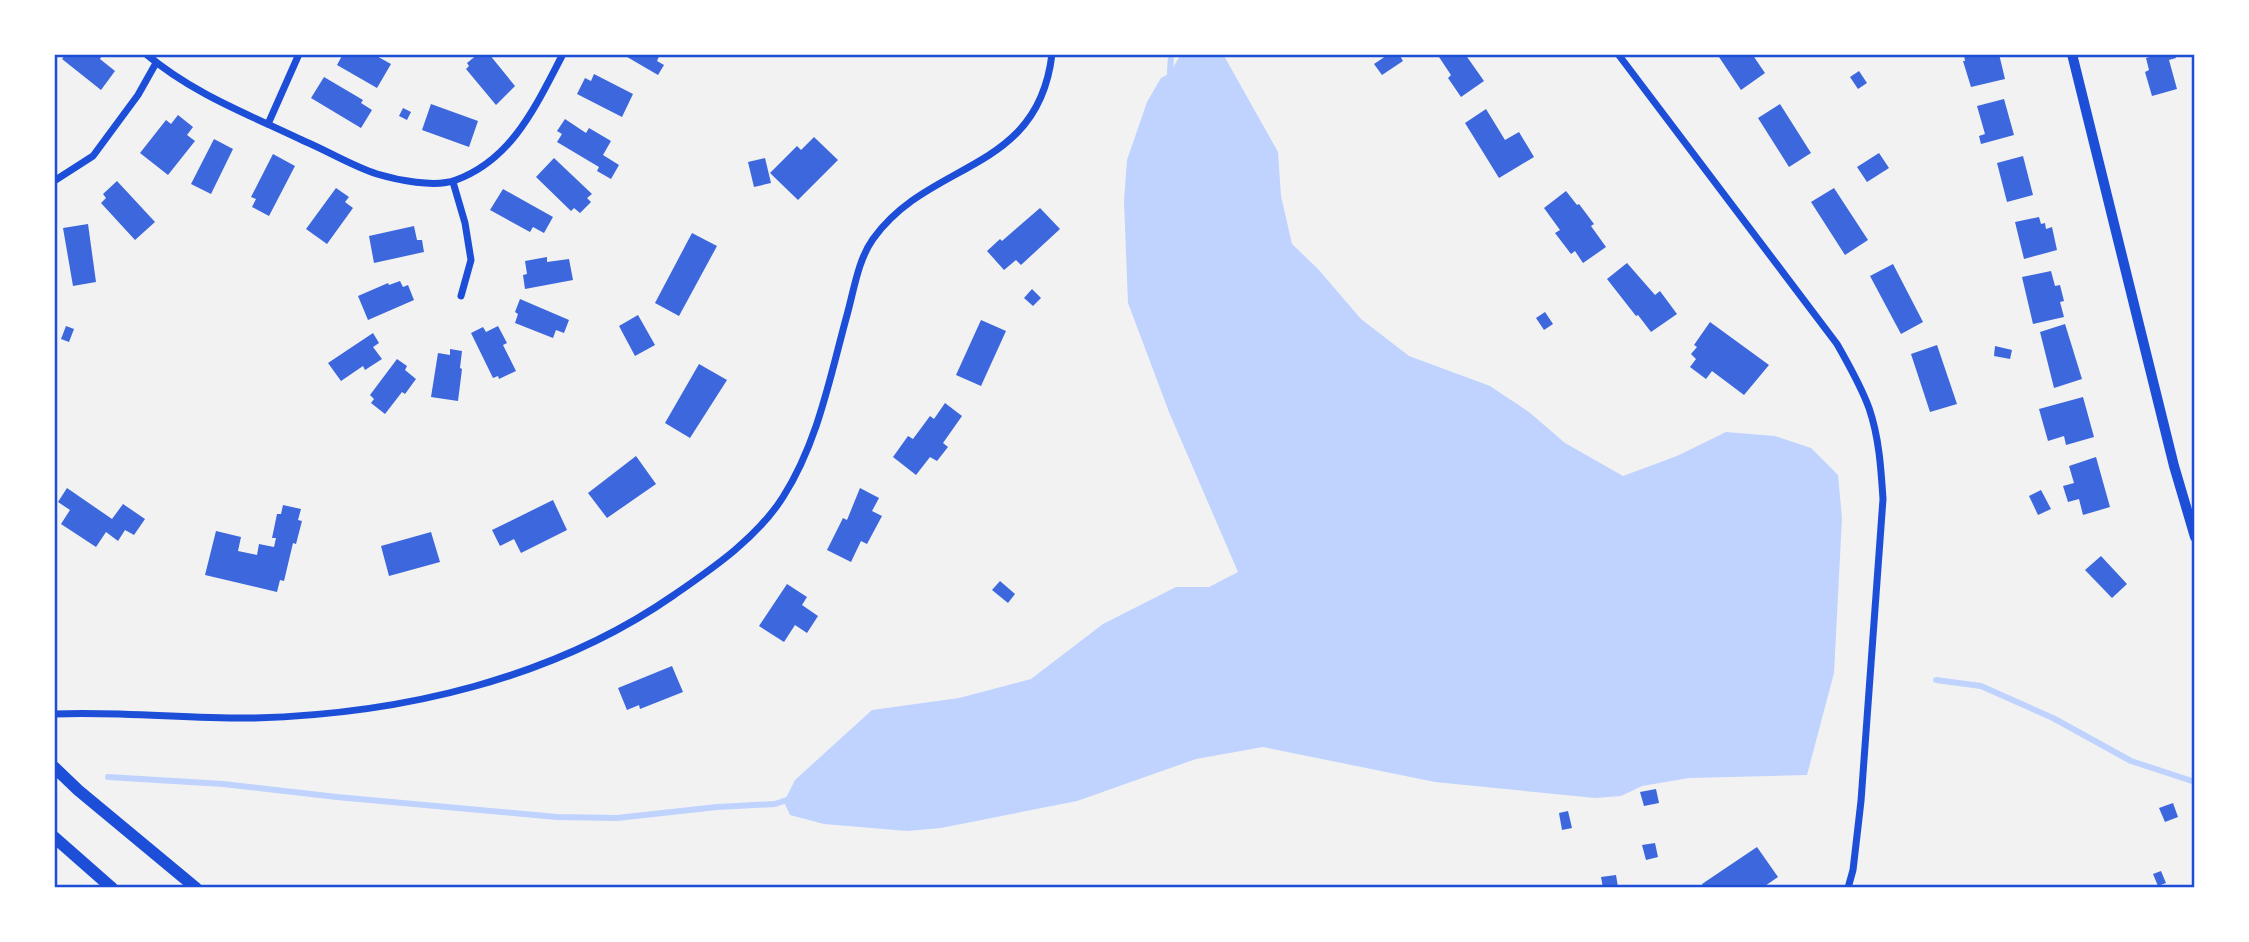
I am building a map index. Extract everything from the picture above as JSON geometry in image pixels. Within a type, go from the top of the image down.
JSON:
[{"type":"main road","points":[[54,767],[196,888]]},
{"type":"main road","points":[[54,837],[112,888]]},
{"type":"street","points":[[146,54],[201,93],[373,173],[404,181],[453,182],[484,167],[500,155],[520,131],[563,54]]},
{"type":"street","points":[[268,124],[299,54]]},
{"type":"street","points":[[54,714],[254,718],[383,707],[527,671],[608,636],[645,615],[706,573],[739,546],[780,501],[806,454],[859,271],[872,241],[888,221],[909,202],[984,160],[1014,136],[1030,116],[1043,92],[1052,54]]},
{"type":"street","points":[[1618,54],[1837,344],[1869,408],[1881,464],[1883,499],[1861,801],[1853,870],[1848,888]]},
{"type":"street","points":[[2072,54],[2174,466],[2195,537]]},
{"type":"street","points":[[54,181],[93,156],[138,95],[156,63]]},
{"type":"street","points":[[453,182],[465,223],[471,260],[461,296]]},
{"type":"water","points":[[1181,54],[1223,54],[1278,152],[1281,196],[1292,244],[1318,269],[1361,319],[1409,356],[1490,386],[1529,412],[1565,443],[1623,476],[1677,456],[1726,432],[1775,436],[1811,448],[1838,475],[1842,518],[1834,673],[1807,775],[1689,778],[1642,786],[1621,796],[1595,798],[1435,782],[1263,747],[1196,759],[1077,801],[941,828],[907,831],[824,824],[790,815],[784,802],[795,780],[872,710],[959,698],[1031,679],[1103,624],[1176,587],[1209,587],[1238,572],[1169,412],[1128,303],[1124,201],[1127,160],[1147,102],[1161,78],[1170,73]]},
{"type":"building","points":[[66,54],[97,54],[115,71],[101,90],[62,59]]},
{"type":"building","points":[[343,54],[373,54],[391,64],[377,88],[337,65]]},
{"type":"building","points":[[478,54],[489,54],[515,86],[496,105],[466,69],[469,66],[467,63]]},
{"type":"building","points":[[622,54],[660,54],[657,61],[664,65],[658,75]]},
{"type":"building","points":[[1389,54],[1399,54],[1403,61],[1382,75],[1374,64]]},
{"type":"building","points":[[1437,54],[1465,54],[1484,81],[1461,97]]},
{"type":"building","points":[[1717,54],[1752,54],[1765,73],[1741,90]]},
{"type":"building","points":[[1999,54],[2005,79],[1971,87],[1963,61],[1964,55]]},
{"type":"building","points":[[2175,54],[2176,58],[2169,60],[2177,89],[2152,96],[2145,72],[2149,70],[2146,58]]},
{"type":"building","points":[[1859,71],[1867,83],[1858,89],[1850,77]]},
{"type":"building","points":[[594,74],[633,94],[622,117],[577,94],[585,78],[591,81]]},
{"type":"building","points":[[324,77],[363,100],[361,103],[372,110],[361,128],[311,98]]},
{"type":"building","points":[[2004,99],[2014,135],[1981,144],[1979,136],[1985,134],[1977,106]]},
{"type":"building","points":[[431,104],[478,121],[469,147],[422,130]]},
{"type":"building","points":[[1780,104],[1811,153],[1789,167],[1758,118]]},
{"type":"building","points":[[403,108],[411,112],[407,120],[399,116]]},
{"type":"building","points":[[1486,109],[1505,140],[1519,132],[1534,157],[1499,178],[1465,123]]},
{"type":"building","points":[[178,115],[193,127],[187,135],[195,141],[168,175],[140,153],[166,120],[171,124]]},
{"type":"building","points":[[565,119],[586,133],[589,128],[611,141],[603,155],[619,165],[611,179],[597,171],[599,167],[557,142],[562,134],[557,131]]},
{"type":"building","points":[[814,137],[838,160],[798,200],[770,173],[797,146],[801,150]]},
{"type":"building","points":[[214,139],[233,149],[211,194],[191,184]]},
{"type":"building","points":[[1879,153],[1889,168],[1867,182],[1857,167]]},
{"type":"building","points":[[273,154],[295,166],[269,216],[252,207],[256,199],[251,197]]},
{"type":"building","points":[[2023,156],[2033,195],[2007,202],[1997,163]]},
{"type":"building","points":[[554,158],[592,194],[587,198],[591,202],[580,213],[574,208],[571,211],[536,177]]},
{"type":"building","points":[[765,158],[771,183],[754,187],[748,162]]},
{"type":"building","points":[[117,181],[155,222],[135,240],[101,203],[106,198],[103,194]]},
{"type":"building","points":[[336,188],[349,197],[345,202],[353,208],[327,244],[306,229]]},
{"type":"building","points":[[1834,188],[1868,240],[1845,255],[1811,202]]},
{"type":"building","points":[[503,189],[553,217],[544,233],[533,227],[530,232],[490,210]]},
{"type":"building","points":[[1566,191],[1594,224],[1591,226],[1606,247],[1583,263],[1575,251],[1571,254],[1555,233],[1560,230],[1544,208]]},
{"type":"building","points":[[1040,208],[1060,229],[1021,265],[1016,260],[1004,270],[987,251]]},
{"type":"building","points":[[2039,217],[2041,224],[2045,223],[2046,229],[2052,227],[2057,250],[2024,259],[2015,222]]},
{"type":"building","points":[[88,224],[96,282],[73,286],[63,228]]},
{"type":"building","points":[[414,226],[417,240],[422,240],[424,252],[374,263],[369,236]]},
{"type":"building","points":[[692,233],[717,246],[679,316],[655,303]]},
{"type":"building","points":[[547,257],[547,262],[569,259],[573,280],[525,289],[525,261]]},
{"type":"building","points":[[1627,263],[1655,295],[1660,291],[1677,314],[1651,332],[1607,279]]},
{"type":"building","points":[[1893,264],[1923,322],[1901,334],[1870,276]]},
{"type":"building","points":[[2051,271],[2055,286],[2060,285],[2064,301],[2060,302],[2064,317],[2033,324],[2022,277]]},
{"type":"building","points":[[400,281],[403,287],[408,285],[414,300],[368,320],[358,296],[388,283],[389,285]]},
{"type":"building","points":[[1032,289],[1041,298],[1033,306],[1024,298]]},
{"type":"building","points":[[520,299],[569,320],[564,333],[556,330],[553,338],[515,323],[518,314],[515,312]]},
{"type":"building","points":[[1545,312],[1553,324],[1544,330],[1536,318]]},
{"type":"building","points":[[638,315],[655,345],[635,356],[619,326]]},
{"type":"building","points":[[981,320],[1006,331],[981,386],[956,375]]},
{"type":"building","points":[[1710,322],[1769,365],[1744,395],[1712,371],[1706,379],[1690,367],[1696,359],[1691,354],[1697,347],[1694,345]]},
{"type":"building","points":[[2065,324],[2082,379],[2054,388],[2040,332]]},
{"type":"building","points":[[66,326],[74,329],[69,342],[61,339]]},
{"type":"building","points":[[498,326],[507,343],[503,345],[516,371],[499,379],[498,376],[493,378],[471,333],[483,327],[486,332]]},
{"type":"building","points":[[373,333],[379,343],[373,347],[382,359],[365,370],[363,366],[341,381],[328,363]]},
{"type":"building","points":[[1937,345],[1957,404],[1930,412],[1911,354]]},
{"type":"building","points":[[1995,346],[2012,350],[2010,359],[1994,356]]},
{"type":"building","points":[[450,349],[462,351],[458,401],[431,397],[438,353],[450,355]]},
{"type":"building","points":[[397,359],[407,366],[405,370],[416,379],[385,414],[371,403],[374,399],[370,395]]},
{"type":"building","points":[[699,364],[727,380],[690,438],[665,423]]},
{"type":"building","points":[[2083,397],[2094,437],[2066,445],[2064,436],[2048,441],[2039,409]]},
{"type":"building","points":[[945,403],[962,416],[943,443],[948,447],[937,461],[930,457],[916,475],[893,457],[908,436],[913,439],[930,416],[934,419]]},
{"type":"building","points":[[636,456],[656,484],[607,518],[588,493]]},
{"type":"building","points":[[2096,457],[2110,507],[2083,515],[2079,499],[2068,502],[2063,486],[2074,483],[2069,466]]},
{"type":"building","points":[[67,488],[112,519],[123,504],[145,519],[134,535],[125,530],[118,541],[106,532],[96,547],[61,524],[70,510],[58,502]]},
{"type":"building","points":[[860,488],[879,498],[872,511],[882,516],[867,544],[861,541],[851,562],[827,550],[843,518],[847,520]]},
{"type":"building","points":[[2041,490],[2051,509],[2038,515],[2029,496]]},
{"type":"building","points":[[553,500],[567,530],[521,553],[514,539],[500,546],[492,530]]},
{"type":"building","points":[[283,505],[301,509],[298,520],[302,521],[296,544],[293,543],[284,581],[280,580],[277,592],[205,575],[216,531],[241,537],[238,551],[257,555],[259,544],[274,547],[276,538],[272,538],[277,514],[281,514]]},
{"type":"building","points":[[431,532],[440,562],[389,576],[381,546]]},
{"type":"building","points":[[2101,556],[2127,584],[2112,598],[2085,570]]},
{"type":"building","points":[[1000,581],[1015,594],[1008,603],[992,590]]},
{"type":"building","points":[[787,584],[807,597],[802,605],[818,616],[807,633],[795,625],[784,642],[759,626]]},
{"type":"building","points":[[672,666],[683,692],[640,709],[639,705],[627,710],[618,688]]},
{"type":"building","points":[[1656,789],[1659,803],[1644,806],[1640,792]]},
{"type":"building","points":[[2173,803],[2178,817],[2165,822],[2159,808]]},
{"type":"building","points":[[1568,811],[1572,828],[1562,830],[1559,813]]},
{"type":"building","points":[[1655,843],[1658,857],[1646,860],[1642,845]]},
{"type":"building","points":[[1757,847],[1778,877],[1762,888],[1705,888],[1702,884]]},
{"type":"building","points":[[2161,871],[2166,883],[2158,886],[2153,874]]},
{"type":"building","points":[[1616,875],[1618,887],[1603,888],[1601,877]]},
{"type":"waterway","points":[[1171,54],[1170,73],[1173,79]]},
{"type":"waterway","points":[[1936,680],[1981,686],[2053,718],[2131,761],[2195,782]]},
{"type":"waterway","points":[[108,777],[223,784],[557,817],[617,818],[717,807],[775,804],[790,799]]}]
